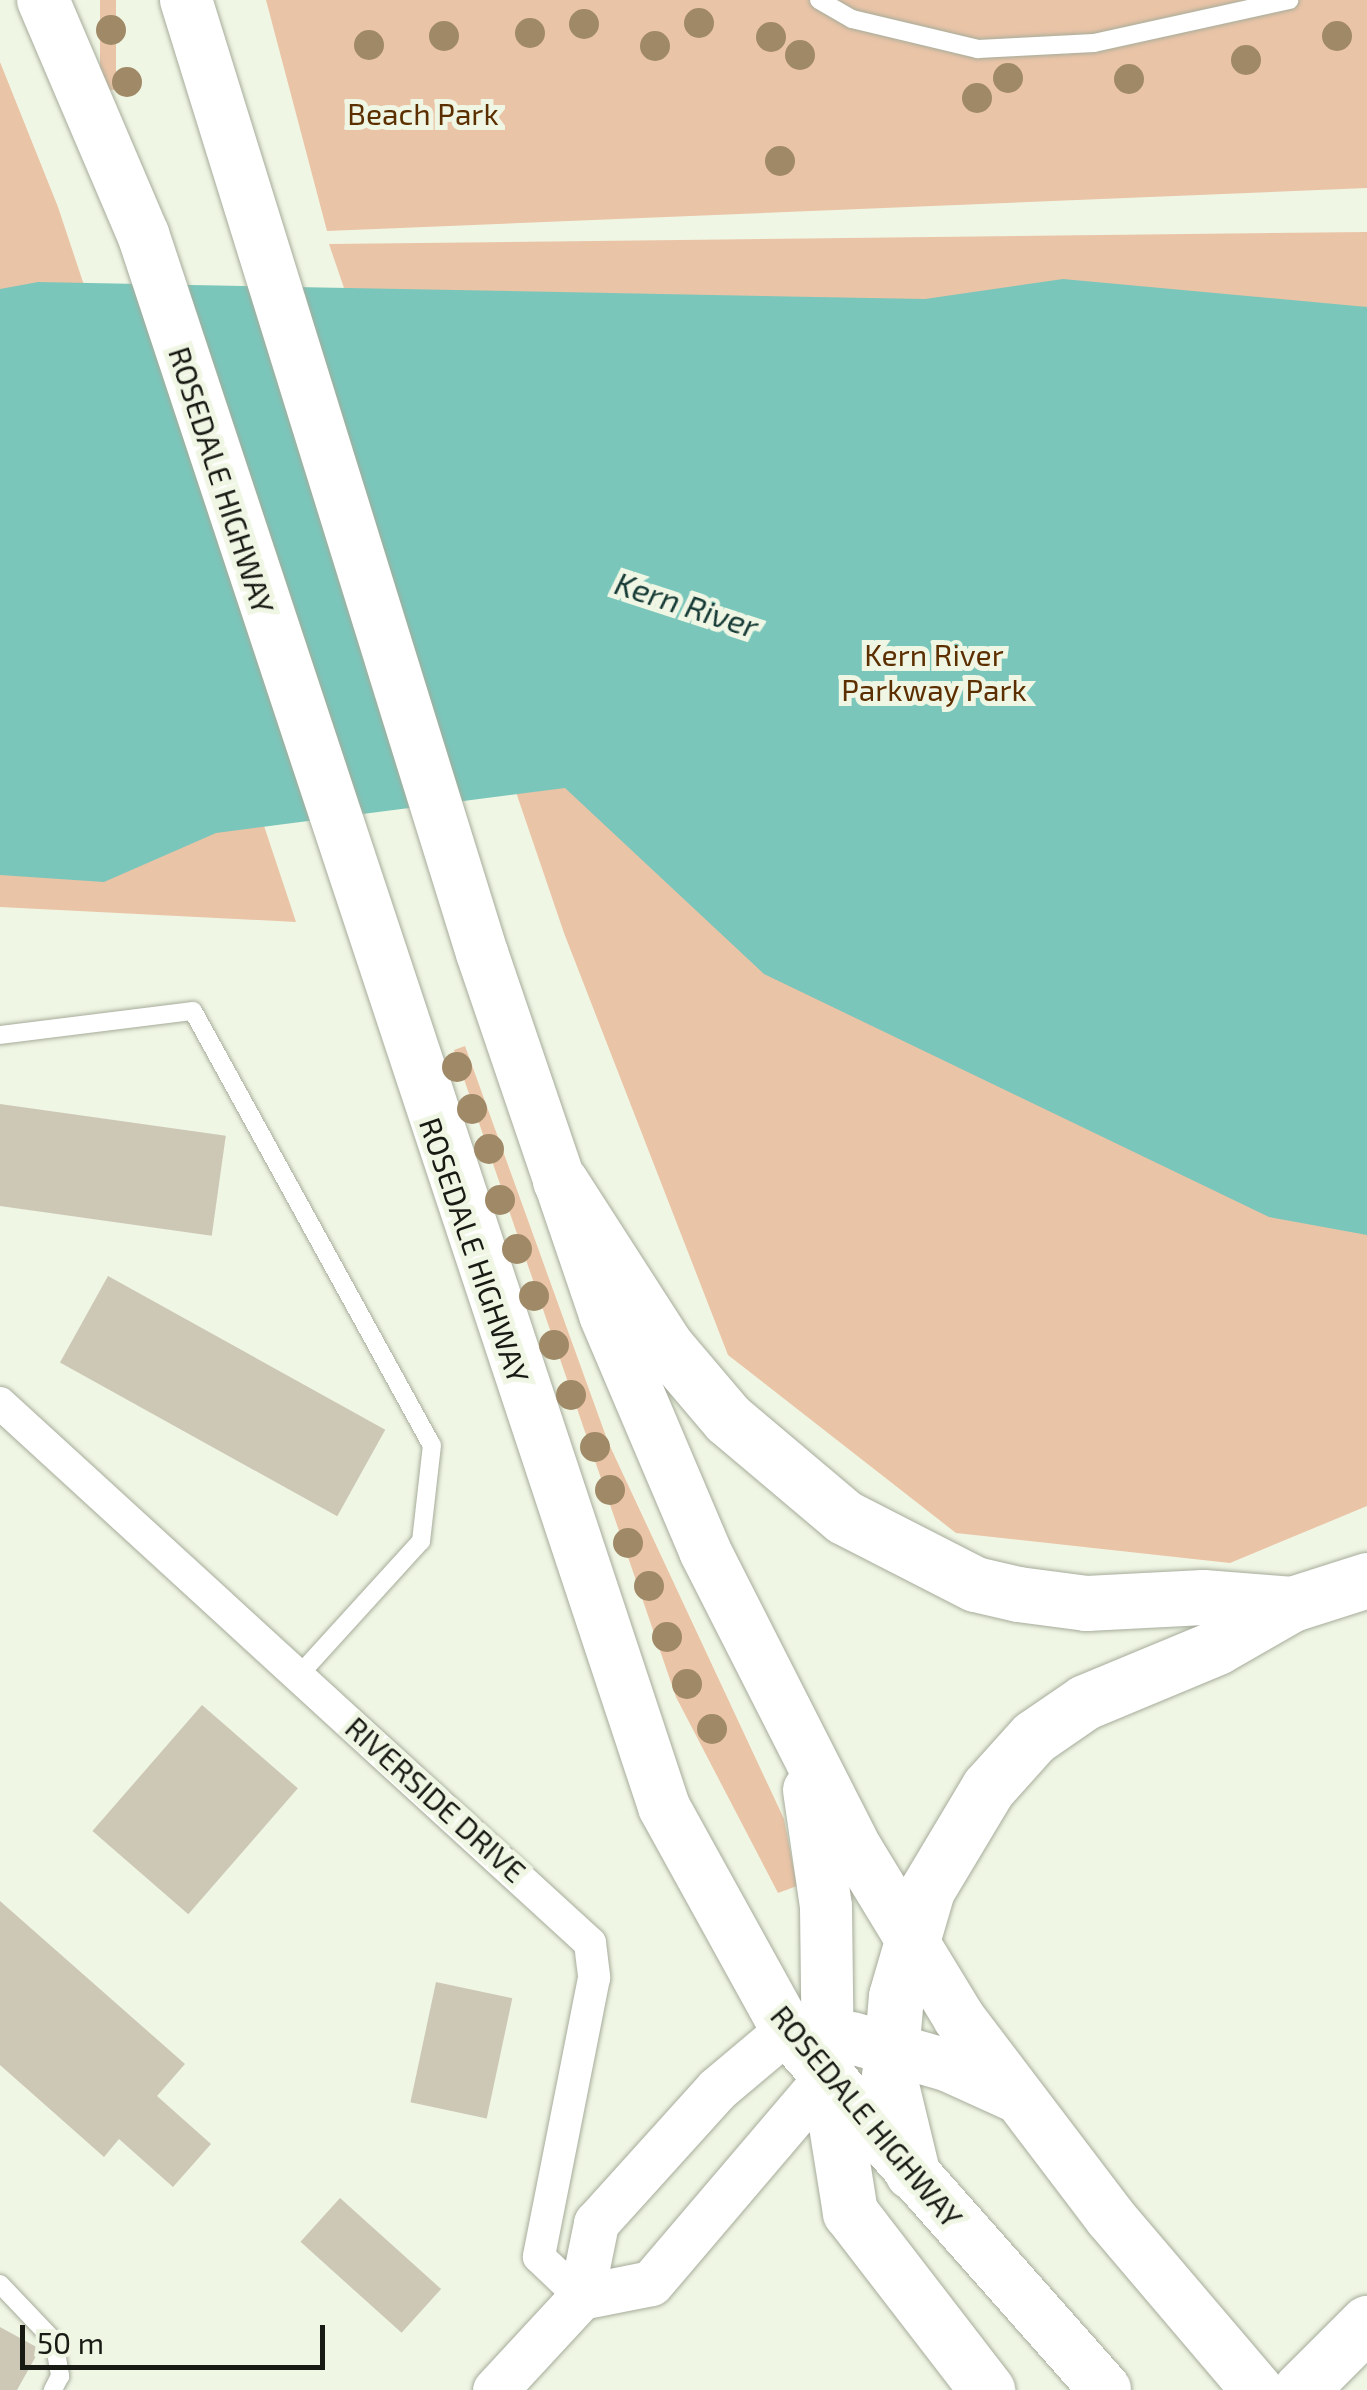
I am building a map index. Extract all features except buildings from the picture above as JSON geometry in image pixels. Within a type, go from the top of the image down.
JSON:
[{"type":"highway","points":[[560,1181],[666,1346],[728,1419],[844,1517],[975,1584],[1018,1594],[1086,1603],[1203,1597],[1292,1604]]},
{"type":"highway","points":[[912,2172],[895,2114],[888,2045],[909,1938],[954,1838],[1034,1737],[1086,1702],[1217,1647],[1292,1604],[1367,1580]]},
{"type":"highway","points":[[815,2046],[850,2212],[987,2390]]},
{"type":"highway","points":[[1300,2390],[1367,2323]]},
{"type":"main road","name":"ROSEDALE HIGHWAY","points":[[43,0],[142,234],[389,993],[664,1807],[815,2046],[912,2172],[1105,2390]]},
{"type":"main road","points":[[186,0],[237,152],[482,953],[605,1314],[705,1551],[798,1739],[909,1938],[1014,2096],[1257,2390]]},
{"type":"main road","points":[[581,2297],[651,2283],[815,2046],[826,1907],[798,1739]]},
{"type":"main road","points":[[496,2390],[581,2297],[596,2223],[717,2090],[815,2046],[888,2045],[1014,2096]]},
{"type":"street","name":"RIVERSIDE DRIVE","points":[[0,1403],[590,1943],[594,1978],[538,2257],[581,2297]]},
{"type":"lane","points":[[819,0],[852,18],[978,50],[1094,43],[1288,0]]},
{"type":"lane","points":[[0,1035],[193,1011],[432,1445],[421,1541],[299,1675]]},
{"type":"lane","points":[[0,2284],[54,2340],[60,2376],[53,2390]]},
{"type":"green space","points":[[100,0],[116,0],[116,90],[100,90]]},
{"type":"green space","name":"Beach Park","points":[[266,0],[1367,0],[1367,188],[327,231]]},
{"type":"green space","points":[[0,62],[58,207],[296,922],[0,907]]},
{"type":"green space","name":"Kern River","points":[[1367,232],[1367,1506],[1230,1563],[956,1533],[728,1355],[564,933],[329,244]]},
{"type":"green space","points":[[465,1046],[608,1442],[784,1819],[797,1886],[778,1893],[676,1697],[454,1050]]},
{"type":"water","name":"Kern River","points":[[1063,279],[1367,307],[1367,1235],[1269,1217],[764,974],[565,788],[216,833],[104,882],[0,875],[0,289],[38,282],[925,299]]},
{"type":"park label","name":"Kern River Parkway Park","points":[[934,671]]}]
